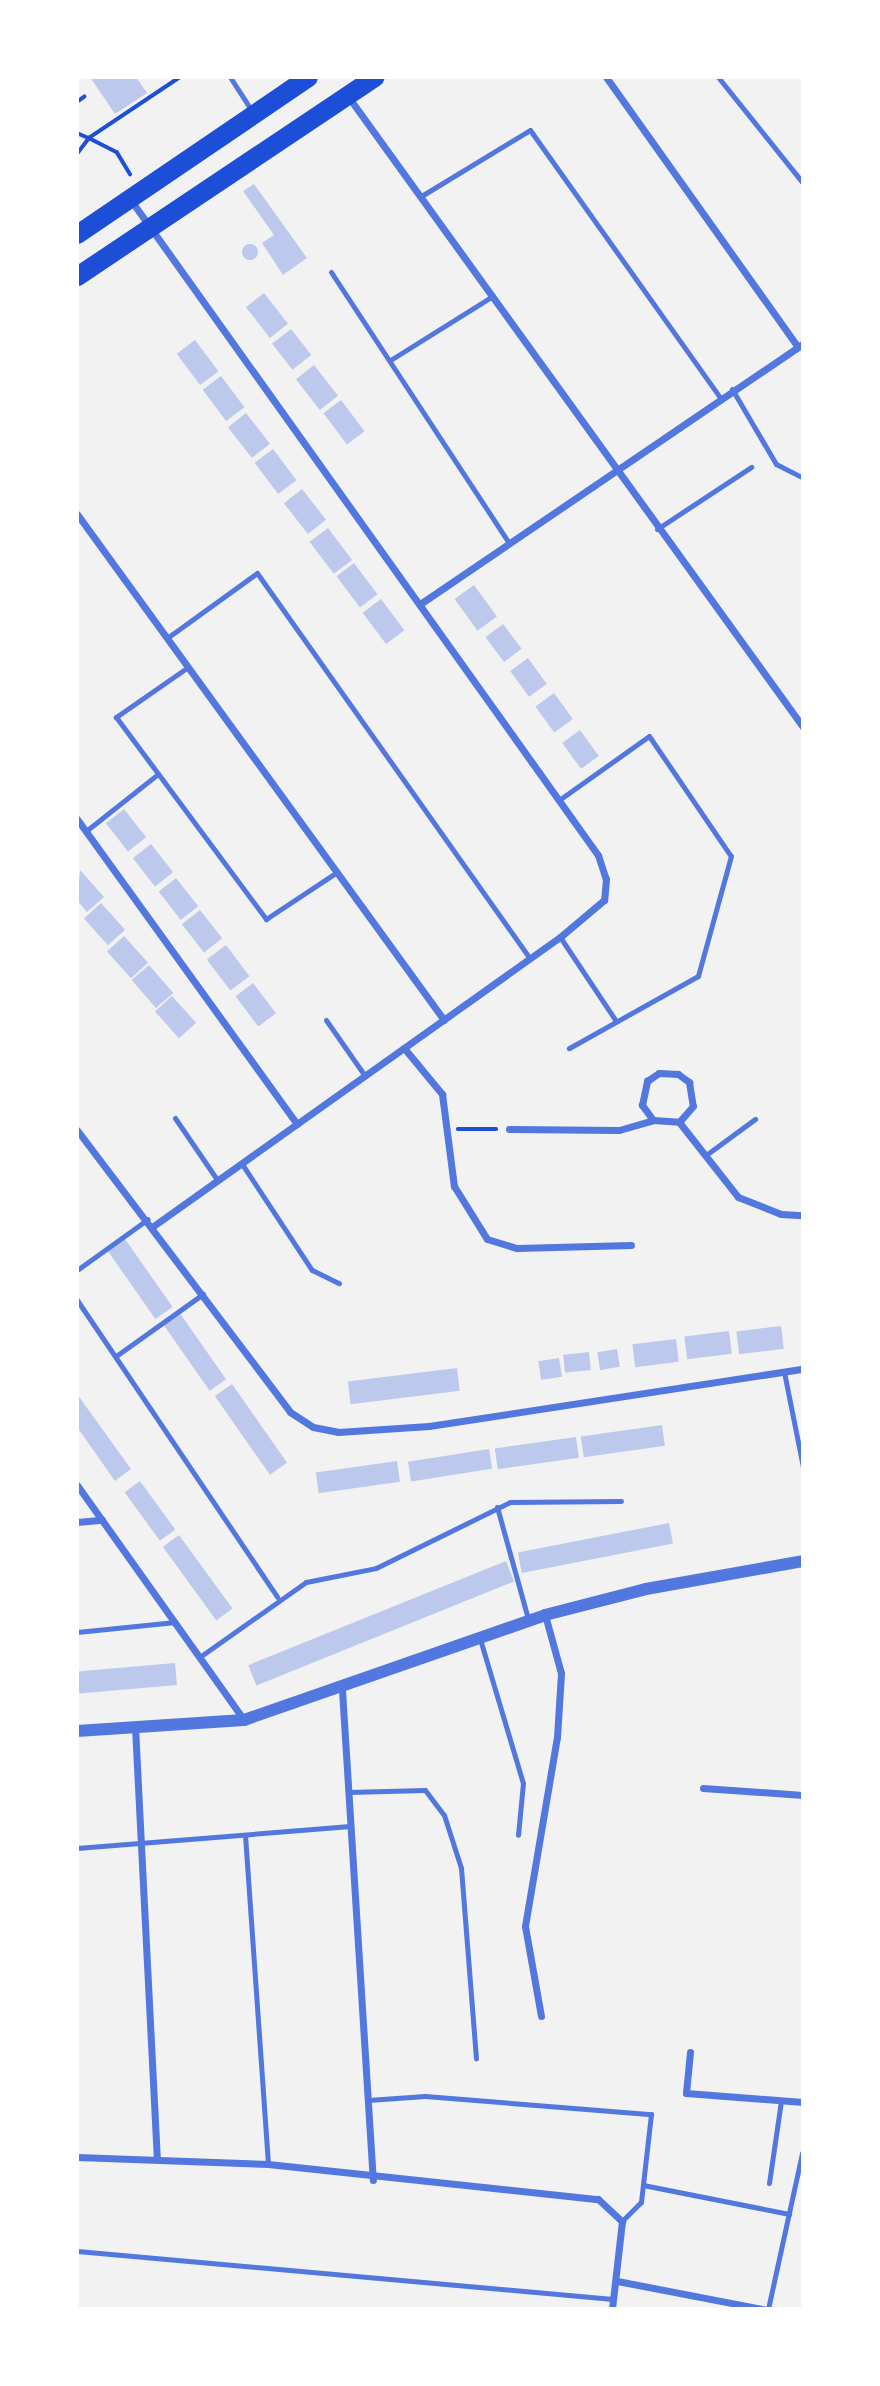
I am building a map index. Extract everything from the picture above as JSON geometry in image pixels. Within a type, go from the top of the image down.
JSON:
[{"type":"highway","points":[[77,234],[308,77]]},
{"type":"highway","points":[[77,276],[374,77]]},
{"type":"street","points":[[420,604],[720,397],[801,345],[606,77]]},
{"type":"street","points":[[347,95],[423,195],[614,472],[803,727]]},
{"type":"street","points":[[135,195],[150,228],[598,855],[606,879],[604,900],[560,937],[154,1226]]},
{"type":"street","points":[[77,514],[444,1020]]},
{"type":"street","points":[[77,820],[297,1124]]},
{"type":"street","points":[[404,1048],[442,1094],[454,1186],[487,1239],[517,1248],[631,1245]]},
{"type":"street","points":[[653,1120],[642,1105],[647,1082],[659,1073],[678,1074],[689,1082],[693,1106],[679,1122]]},
{"type":"street","points":[[509,1129],[619,1130],[653,1120],[679,1122],[738,1197],[781,1214],[803,1215]]},
{"type":"street","points":[[77,1130],[154,1226],[290,1412],[313,1427],[338,1432],[429,1426],[803,1369]]},
{"type":"street","points":[[77,1485],[244,1720]]},
{"type":"street","points":[[77,1522],[102,1520]]},
{"type":"street","points":[[77,1731],[244,1720],[342,1690],[479,1636],[545,1615],[646,1589],[803,1562]]},
{"type":"street","points":[[541,2016],[525,1926],[557,1737],[561,1673],[545,1615]]},
{"type":"street","points":[[342,1690],[373,2180]]},
{"type":"street","points":[[135,1727],[158,2158]]},
{"type":"street","points":[[703,1788],[803,1796]]},
{"type":"street","points":[[690,2052],[686,2092],[803,2102]]},
{"type":"street","points":[[77,2157],[268,2164],[373,2180],[597,2199],[622,2221],[612,2309]]},
{"type":"street","points":[[617,2281],[766,2309]]},
{"type":"lane","points":[[230,77],[253,113]]},
{"type":"lane","points":[[718,77],[803,183]]},
{"type":"lane","points":[[423,195],[530,130],[720,397]]},
{"type":"lane","points":[[331,272],[392,359],[509,543]]},
{"type":"lane","points":[[392,359],[493,296]]},
{"type":"lane","points":[[732,389],[776,464],[803,478]]},
{"type":"lane","points":[[657,529],[751,467]]},
{"type":"lane","points":[[167,638],[257,573],[530,958]]},
{"type":"lane","points":[[188,667],[116,717],[266,919],[337,872]]},
{"type":"lane","points":[[559,800],[649,736],[731,856],[698,976],[569,1048]]},
{"type":"lane","points":[[86,831],[158,774]]},
{"type":"lane","points":[[560,937],[616,1021]]},
{"type":"lane","points":[[326,1020],[365,1076]]},
{"type":"lane","points":[[174,1118],[218,1181]]},
{"type":"lane","points":[[706,1156],[755,1119]]},
{"type":"lane","points":[[242,1164],[312,1270],[339,1283]]},
{"type":"lane","points":[[77,1270],[148,1219]]},
{"type":"lane","points":[[116,1356],[203,1294]]},
{"type":"lane","points":[[77,1300],[276,1597]]},
{"type":"lane","points":[[784,1372],[803,1467]]},
{"type":"lane","points":[[201,1656],[276,1597],[320,1577],[376,1568],[497,1507],[539,1497],[621,1501]]},
{"type":"lane","points":[[497,1507],[528,1621]]},
{"type":"lane","points":[[77,1632],[176,1622]]},
{"type":"lane","points":[[479,1636],[523,1783],[518,1835]]},
{"type":"lane","points":[[348,1792],[425,1790],[444,1815],[461,1868],[476,2058]]},
{"type":"lane","points":[[77,1848],[350,1826]]},
{"type":"lane","points":[[245,1835],[268,2164]]},
{"type":"lane","points":[[368,2100],[425,2096],[651,2114],[641,2202],[622,2221]]},
{"type":"lane","points":[[769,2183],[781,2101]]},
{"type":"lane","points":[[766,2309],[802,2153]]},
{"type":"lane","points":[[643,2185],[789,2214]]},
{"type":"lane","points":[[77,2251],[613,2299]]},
{"type":"path","points":[[77,154],[89,138],[180,77]]},
{"type":"path","points":[[77,102],[83,97]]},
{"type":"path","points":[[77,133],[117,152],[135,195]]},
{"type":"path","points":[[448,1129],[509,1129]]},
{"type":"building","points":[[90,77],[136,77],[147,93],[115,114]]},
{"type":"building","points":[[254,184],[307,258],[283,275],[262,243],[274,235],[243,191]]},
{"type":"building","points":[[250,244],[258,252],[250,260],[242,252]]},
{"type":"building","points":[[264,293],[288,324],[270,338],[246,307]]},
{"type":"building","points":[[291,329],[311,355],[292,370],[272,344]]},
{"type":"building","points":[[195,340],[218,371],[200,385],[177,354]]},
{"type":"building","points":[[314,365],[338,396],[320,410],[296,379]]},
{"type":"building","points":[[221,376],[244,407],[226,421],[203,390]]},
{"type":"building","points":[[341,400],[364,431],[347,444],[323,413]]},
{"type":"building","points":[[246,413],[270,444],[252,458],[228,427]]},
{"type":"building","points":[[273,449],[296,480],[278,494],[255,463]]},
{"type":"building","points":[[302,489],[326,520],[308,534],[284,503]]},
{"type":"building","points":[[328,528],[352,560],[334,574],[310,542]]},
{"type":"building","points":[[354,563],[377,594],[360,607],[336,576]]},
{"type":"building","points":[[474,585],[497,617],[478,631],[455,599]]},
{"type":"building","points":[[381,599],[404,630],[386,644],[363,613]]},
{"type":"building","points":[[503,624],[522,649],[504,662],[485,637]]},
{"type":"building","points":[[528,658],[547,684],[529,697],[510,671]]},
{"type":"building","points":[[554,693],[573,719],[554,732],[535,707]]},
{"type":"building","points":[[580,730],[599,756],[581,769],[562,743]]},
{"type":"building","points":[[124,809],[146,837],[128,852],[106,823]]},
{"type":"building","points":[[151,844],[173,872],[155,887],[133,858]]},
{"type":"building","points":[[80,870],[104,897],[87,912],[77,900]]},
{"type":"building","points":[[176,878],[198,906],[181,920],[159,892]]},
{"type":"building","points":[[101,903],[125,930],[108,945],[84,918]]},
{"type":"building","points":[[200,910],[222,938],[204,953],[182,924]]},
{"type":"building","points":[[124,936],[148,963],[131,978],[107,951]]},
{"type":"building","points":[[226,945],[249,976],[230,991],[207,959]]},
{"type":"building","points":[[149,965],[173,993],[156,1008],[132,980]]},
{"type":"building","points":[[253,983],[276,1013],[258,1027],[235,996]]},
{"type":"building","points":[[172,996],[196,1023],[179,1038],[155,1011]]},
{"type":"building","points":[[125,1239],[173,1307],[155,1319],[108,1251]]},
{"type":"building","points":[[179,1312],[226,1379],[210,1391],[163,1323]]},
{"type":"building","points":[[781,1326],[784,1349],[739,1354],[736,1331]]},
{"type":"building","points":[[729,1331],[732,1354],[687,1359],[684,1336]]},
{"type":"building","points":[[676,1339],[679,1362],[635,1367],[632,1344]]},
{"type":"building","points":[[617,1349],[620,1367],[600,1370],[597,1352]]},
{"type":"building","points":[[589,1352],[591,1370],[565,1373],[563,1355]]},
{"type":"building","points":[[559,1358],[562,1377],[541,1380],[538,1361]]},
{"type":"building","points":[[457,1368],[460,1391],[351,1404],[348,1381]]},
{"type":"building","points":[[232,1384],[287,1463],[270,1475],[215,1396]]},
{"type":"building","points":[[77,1394],[131,1469],[115,1481],[77,1427]]},
{"type":"building","points":[[662,1425],[665,1446],[584,1457],[581,1436]]},
{"type":"building","points":[[576,1437],[579,1458],[498,1469],[495,1448]]},
{"type":"building","points":[[489,1449],[492,1469],[411,1482],[408,1462]]},
{"type":"building","points":[[397,1461],[400,1482],[319,1493],[316,1472]]},
{"type":"building","points":[[140,1481],[175,1530],[160,1541],[125,1492]]},
{"type":"building","points":[[669,1523],[673,1544],[522,1573],[518,1552]]},
{"type":"building","points":[[179,1535],[232,1609],[216,1620],[163,1547]]},
{"type":"building","points":[[506,1561],[514,1581],[256,1686],[248,1665]]},
{"type":"building","points":[[175,1663],[177,1685],[79,1693],[77,1672]]}]
